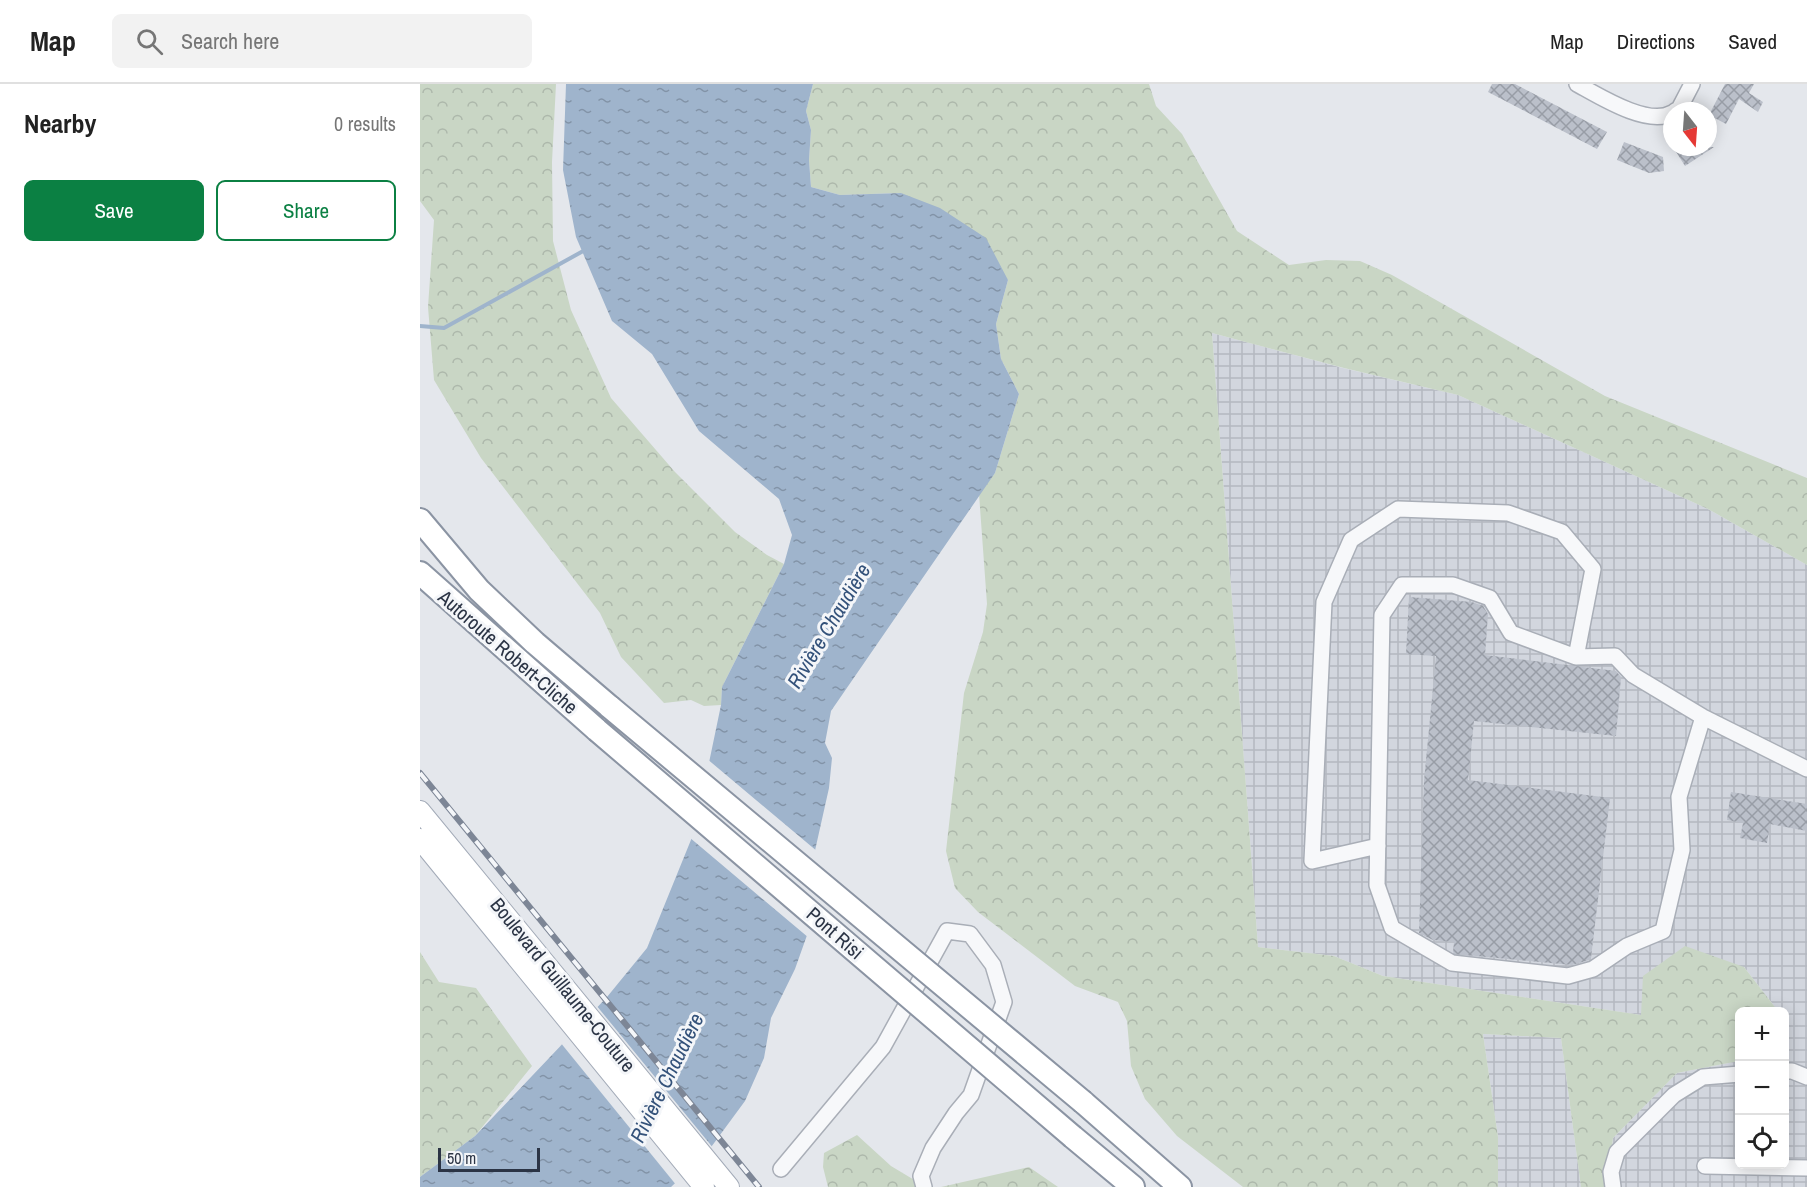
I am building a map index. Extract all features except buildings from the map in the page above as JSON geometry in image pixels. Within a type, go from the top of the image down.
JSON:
[{"type":"highway","name":"Autoroute Robert-Cliche","points":[[420,520],[479,590],[535,643],[610,707]]},
{"type":"highway","name":"Autoroute Robert-Cliche","points":[[420,573],[597,730]]},
{"type":"highway","name":"Pont Risi","points":[[610,707],[1083,1102],[1180,1187]]},
{"type":"highway","name":"Pont Risi","points":[[597,730],[1133,1187]]},
{"type":"main road","name":"Boulevard Guillaume-Couture","points":[[420,811],[502,924],[704,1187]]},
{"type":"main road","name":"Boulevard Guillaume-Couture","points":[[420,839],[502,924],[729,1187]]},
{"type":"street","points":[[1577,84],[1605,99],[1647,116],[1663,116]]},
{"type":"street","points":[[1683,102],[1692,84]]},
{"type":"street","points":[[1378,846],[1312,861],[1324,602],[1351,540],[1398,509],[1508,513],[1562,532],[1593,568],[1576,657]]},
{"type":"street","points":[[1703,717],[1679,797],[1682,850],[1663,931],[1627,946],[1593,969],[1568,976],[1452,963],[1392,928],[1377,885],[1382,615],[1402,585],[1453,585],[1490,598],[1511,633],[1576,657],[1615,656],[1633,675],[1703,717],[1807,769]]},
{"type":"street","points":[[781,1169],[883,1047],[947,931],[970,934],[993,965],[1004,1002],[971,1095],[933,1148],[921,1176],[924,1187]]},
{"type":"street","points":[[1789,1071],[1807,1077]]},
{"type":"street","points":[[1613,1187],[1611,1172],[1617,1152],[1674,1095],[1703,1077],[1735,1074]]},
{"type":"street","points":[[1705,1166],[1807,1168]]},
{"type":"shaded area","points":[[1212,333],[1343,368],[1458,395],[1708,509],[1807,565],[1807,1187],[1607,1187],[1613,1138],[1677,1073],[1735,1062],[1735,1169],[1789,1169],[1789,1007],[1775,1007],[1744,967],[1641,1015],[1383,976],[1334,956],[1258,947]]},
{"type":"shaded area","points":[[1483,1034],[1561,1038],[1581,1187],[1498,1187],[1498,1137]]},
{"type":"green space","points":[[420,84],[556,84],[552,162],[553,241],[571,310],[611,398],[675,472],[735,532],[784,564],[722,687],[721,705],[704,706],[691,700],[664,703],[621,657],[600,613],[481,458],[434,380],[428,307],[434,220],[420,201]]},
{"type":"green space","points":[[813,84],[1149,84],[1156,106],[1182,134],[1237,231],[1289,265],[1326,260],[1360,261],[1392,275],[1605,396],[1807,478],[1807,565],[1708,509],[1458,395],[1212,333],[1258,947],[1334,956],[1383,976],[1641,1015],[1643,976],[1685,946],[1744,967],[1775,1007],[1735,1007],[1735,1062],[1677,1073],[1613,1138],[1607,1187],[1581,1187],[1561,1038],[1483,1034],[1498,1137],[1498,1187],[1243,1187],[1177,1136],[1145,1099],[1131,1066],[1127,1021],[1118,1002],[1075,986],[978,912],[955,888],[946,851],[964,693],[983,632],[987,604],[979,494],[995,473],[1019,394],[1001,359],[996,324],[1008,280],[901,193],[840,195],[811,187],[809,160],[811,130],[806,111]]},
{"type":"green space","points":[[420,952],[439,982],[476,988],[532,1066],[475,1136],[420,1177]]},
{"type":"green space","points":[[857,1135],[891,1166],[926,1187],[828,1187],[823,1167],[824,1153]]},
{"type":"green space","points":[[1029,1167],[1058,1187],[941,1187]]},
{"type":"water","name":"Rivière Chaudière","points":[[566,84],[813,84],[806,111],[811,130],[809,160],[811,187],[840,195],[901,193],[940,208],[986,238],[1008,280],[996,324],[1001,359],[1019,394],[995,473],[831,711],[825,743],[832,758],[829,788],[814,855],[811,924],[795,969],[771,1018],[764,1058],[745,1101],[706,1154],[671,1187],[420,1187],[420,1177],[475,1136],[607,997],[647,948],[695,830],[721,705],[722,687],[784,564],[792,535],[779,499],[699,431],[652,354],[612,321],[576,237],[563,170]]},
{"type":"pier","points":[[706,758],[818,852],[819,888],[814,925],[809,938],[689,837]]},
{"type":"pier","points":[[596,1005],[714,1149],[677,1186],[560,1042]]},
{"type":"waterway","points":[[420,326],[444,328],[585,250]]},
{"type":"railway","points":[[420,773],[759,1187]]}]
